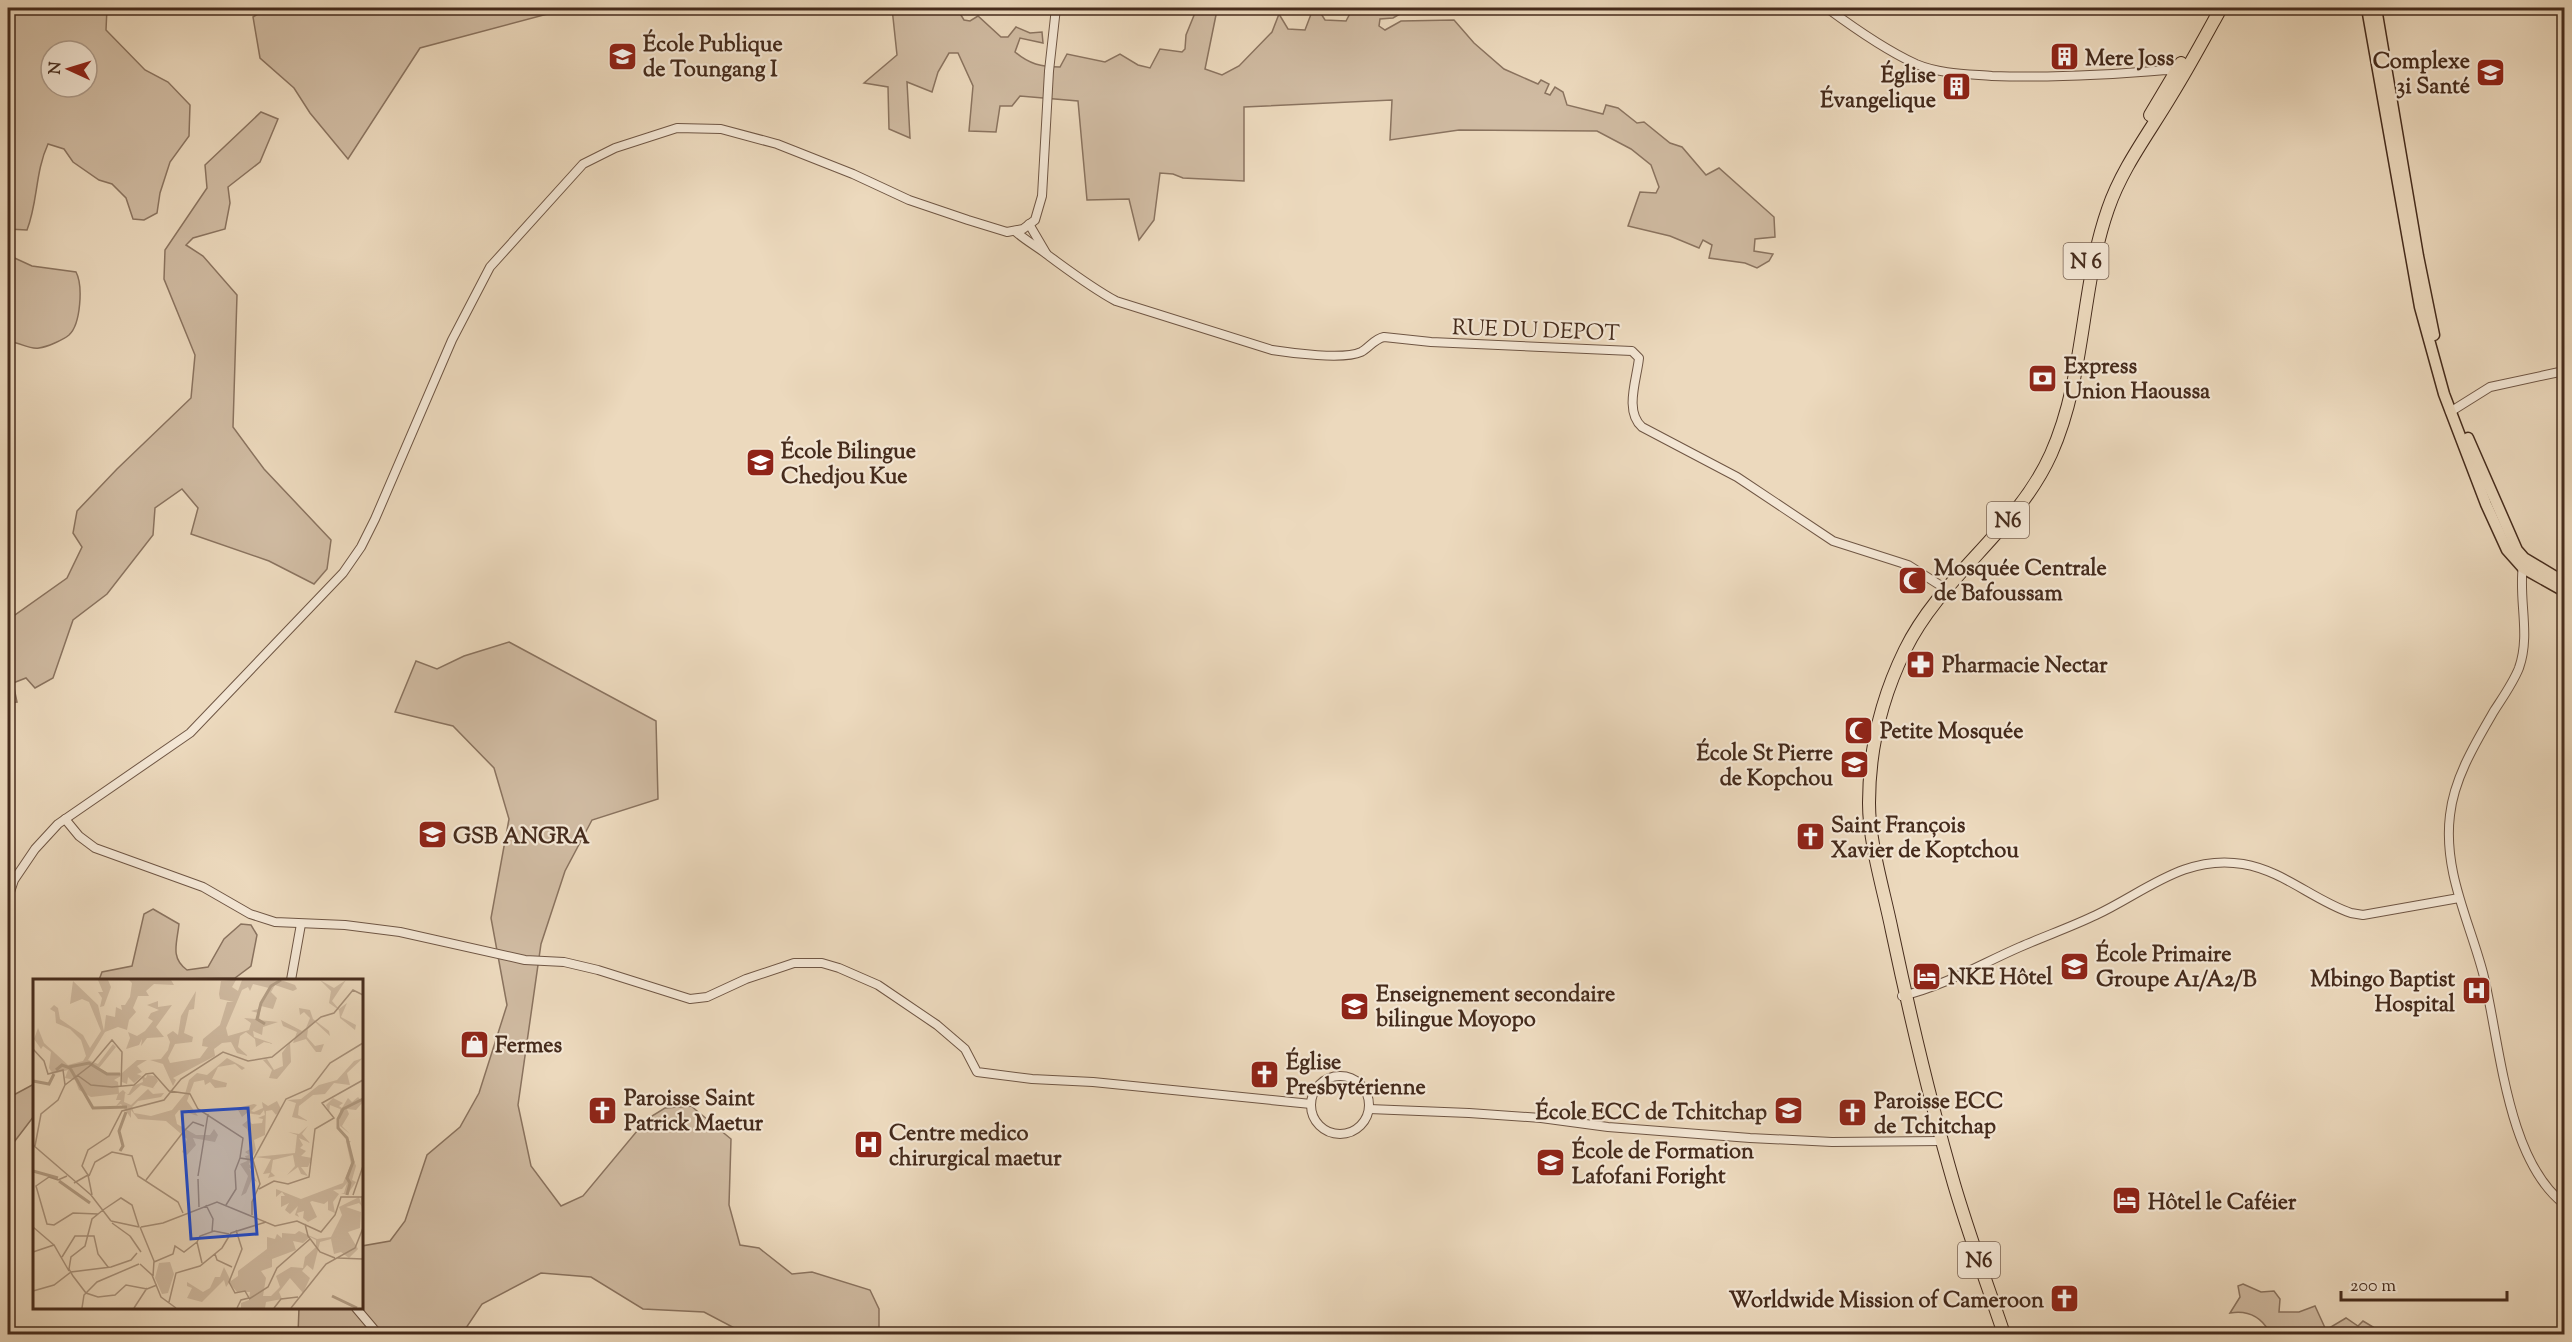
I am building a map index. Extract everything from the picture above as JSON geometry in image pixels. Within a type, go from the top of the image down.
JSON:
[{"type":"highway","points":[[2205,29],[2212,8]]},
{"type":"highway","points":[[2180,73],[2205,29],[2221,8]]},
{"type":"highway","name":"N 6","points":[[2080,321],[2092,251],[2105,206],[2154,115],[2180,73]]},
{"type":"highway","name":"N6","points":[[1996,1335],[1939,1141],[1896,965],[1870,838],[1871,765],[1883,694],[1913,634],[1943,587],[2011,517],[2047,462],[2071,399],[2080,321]]},
{"type":"highway","name":"N6","points":[[1972,1253],[2004,1335]]},
{"type":"main road","points":[[2367,8],[2379,54],[2428,307],[2453,410],[2524,563],[2565,591]]},
{"type":"main road","points":[[2376,8],[2379,54]]},
{"type":"main road","points":[[2524,563],[2565,582]]},
{"type":"street","points":[[8,897],[14,880],[35,849],[58,824],[190,733],[343,573],[361,547],[375,519],[452,340],[490,267],[583,164],[596,156],[652,134],[677,128],[698,127],[740,132],[853,174],[909,200],[1007,232],[1015,231],[1035,220],[1042,196],[1049,71],[1056,8]]},
{"type":"street","points":[[1827,8],[1898,55],[1939,71],[1956,74],[2048,78],[2180,73]]},
{"type":"street","points":[[1029,224],[1046,254]]},
{"type":"street","points":[[1015,231],[1036,249],[1046,254]]},
{"type":"street","name":"RUE DU DEPOT","points":[[1046,254],[1098,292],[1116,301],[1292,353],[1328,355],[1357,353],[1378,338],[1384,337],[1431,342],[1632,351],[1639,358],[1633,411],[1634,417],[1642,427],[1737,477],[1833,541],[1908,565],[1943,587]]},
{"type":"street","points":[[2453,410],[2490,387],[2565,371]]},
{"type":"street","points":[[2524,563],[2521,594],[2525,642],[2522,655],[2512,682],[2460,777],[2452,800],[2449,861],[2481,965],[2509,1101],[2530,1159],[2544,1184],[2565,1204]]},
{"type":"street","points":[[65,819],[79,836],[94,848],[203,888],[250,914],[275,922],[345,925],[400,932],[525,960],[564,962],[690,999],[707,997],[746,979],[795,963],[822,963],[839,968],[878,986],[907,1005],[965,1049],[977,1072],[1311,1104]]},
{"type":"street","points":[[1904,996],[1934,987],[2082,922],[2128,899],[2177,870],[2209,862],[2243,864],[2265,870],[2351,913],[2363,915],[2459,898]]},
{"type":"street","points":[[291,979],[301,924]]},
{"type":"street","points":[[1333,1077],[1344,1077],[1360,1084],[1366,1092],[1369,1109],[1361,1125],[1346,1134],[1338,1134],[1329,1132],[1316,1122],[1311,1104],[1317,1088],[1324,1081],[1333,1077]]},
{"type":"street","points":[[1369,1109],[1487,1114],[1608,1127],[1750,1138],[1832,1142],[1939,1141]]},
{"type":"street","points":[[357,1309],[378,1335]]},
{"type":"shaded area","points":[[8,8],[107,8],[106,30],[145,70],[168,82],[190,105],[189,136],[170,162],[160,193],[157,213],[144,220],[133,219],[126,198],[112,184],[99,180],[73,162],[64,149],[48,144],[41,165],[27,230],[8,229]]},
{"type":"shaded area","points":[[268,8],[570,8],[420,48],[348,159],[310,113],[294,88],[260,58],[253,17]]},
{"type":"shaded area","points":[[892,8],[962,8],[959,12],[964,20],[970,21],[978,16],[1001,37],[1008,37],[1016,27],[1030,33],[1042,32],[1043,43],[1020,38],[1015,52],[1030,62],[1041,65],[1060,67],[1067,54],[1105,62],[1120,54],[1138,65],[1150,68],[1160,49],[1182,52],[1185,49],[1186,35],[1197,8],[1226,8],[1217,10],[1205,69],[1222,75],[1239,66],[1272,32],[1279,14],[1288,29],[1305,30],[1313,9],[1320,12],[1325,20],[1346,21],[1353,8],[1401,8],[1400,14],[1393,18],[1380,19],[1379,26],[1385,30],[1401,21],[1454,20],[1474,43],[1504,69],[1538,84],[1541,80],[1549,84],[1545,93],[1550,95],[1555,87],[1563,92],[1567,105],[1603,114],[1606,105],[1618,108],[1637,123],[1644,122],[1670,143],[1682,147],[1706,175],[1719,168],[1774,217],[1775,237],[1755,239],[1754,251],[1773,254],[1769,261],[1757,268],[1745,263],[1709,258],[1712,245],[1703,240],[1699,248],[1670,236],[1628,226],[1640,192],[1656,193],[1659,187],[1651,165],[1631,149],[1597,131],[1459,130],[1390,140],[1392,100],[1244,107],[1244,181],[1183,178],[1160,173],[1154,220],[1139,240],[1129,199],[1087,200],[1078,101],[1020,96],[1012,106],[1000,106],[996,132],[969,131],[973,86],[958,53],[949,53],[938,72],[932,92],[907,82],[910,138],[889,129],[888,87],[864,83],[897,55]]},
{"type":"shaded area","points":[[261,112],[278,119],[260,162],[228,187],[230,203],[225,229],[193,238],[186,245],[203,256],[237,295],[233,427],[264,469],[331,540],[327,569],[314,584],[269,561],[191,534],[198,508],[182,489],[155,508],[153,535],[107,594],[73,620],[53,678],[35,688],[26,678],[13,683],[17,702],[8,703],[8,620],[67,578],[82,547],[73,533],[77,511],[191,398],[195,355],[164,279],[165,250],[207,188],[205,165]]},
{"type":"shaded area","points":[[8,255],[32,266],[76,272],[80,286],[80,304],[76,322],[69,335],[39,348],[8,342]]},
{"type":"shaded area","points":[[509,642],[656,721],[658,799],[592,820],[565,871],[541,944],[518,1105],[531,1166],[561,1206],[583,1196],[647,1119],[665,1108],[691,1106],[731,1139],[729,1205],[740,1245],[759,1248],[792,1274],[812,1272],[870,1290],[879,1309],[879,1334],[772,1334],[740,1331],[704,1312],[643,1309],[591,1277],[541,1273],[482,1304],[462,1334],[298,1334],[299,1309],[363,1309],[363,1246],[390,1241],[405,1221],[427,1155],[460,1127],[479,1093],[507,1005],[491,918],[509,819],[494,768],[453,726],[395,712],[416,661],[437,669],[464,656]]},
{"type":"shaded area","points":[[153,909],[179,924],[176,955],[187,970],[208,967],[224,939],[241,924],[251,925],[257,935],[251,966],[235,978],[99,979],[102,972],[132,966],[144,914]]},
{"type":"shaded area","points":[[33,1085],[33,1117],[8,1150],[8,1098]]},
{"type":"shaded area","points":[[2243,1284],[2261,1292],[2274,1291],[2280,1299],[2279,1312],[2299,1312],[2315,1306],[2326,1330],[2346,1318],[2358,1326],[2363,1321],[2373,1327],[2366,1334],[2303,1334],[2299,1332],[2264,1334],[2269,1331],[2262,1321],[2247,1313],[2230,1313],[2240,1297],[2238,1286]]},
{"type":"place","name":"École Publique de Toungang I","points":[[622,56]]},
{"type":"place","name":"Mere Joss","points":[[2064,57]]},
{"type":"place","name":"Complexe 3i Santé","points":[[2491,73]]},
{"type":"place","name":"Église Évangelique","points":[[1957,87]]},
{"type":"place","name":"Express Union Haoussa","points":[[2043,378]]},
{"type":"place","name":"École Bilingue Chedjou Kue","points":[[760,463]]},
{"type":"place","name":"Mosquée Centrale de Bafoussam","points":[[1913,580]]},
{"type":"place","name":"Pharmacie Nectar","points":[[1921,664]]},
{"type":"place","name":"Petite Mosquée","points":[[1859,730]]},
{"type":"place","name":"École St Pierre de Kopchou","points":[[1854,765]]},
{"type":"place","name":"GSB ANGRA","points":[[432,835]]},
{"type":"place","name":"Saint François Xavier de Koptchou","points":[[1810,837]]},
{"type":"place","name":"École Primaire Groupe A1/A2/B","points":[[2075,966]]},
{"type":"place","name":"NKE Hôtel","points":[[1927,976]]},
{"type":"place","name":"Mbingo Baptist Hospital","points":[[2476,991]]},
{"type":"place","name":"Enseignement secondaire bilingue Moyopo","points":[[1355,1006]]},
{"type":"place","name":"Fermes","points":[[474,1044]]},
{"type":"place","name":"Église Presbytérienne","points":[[1265,1074]]},
{"type":"place","name":"Paroisse Saint Patrick Maetur","points":[[603,1110]]},
{"type":"place","name":"École ECC de Tchitchap","points":[[1788,1111]]},
{"type":"place","name":"Paroisse ECC de Tchitchap","points":[[1853,1113]]},
{"type":"place","name":"Centre medico chirurgical maetur","points":[[868,1145]]},
{"type":"place","name":"École de Formation Lafofani Foright","points":[[1551,1163]]},
{"type":"place","name":"Hôtel le Caféier","points":[[2127,1201]]},
{"type":"place","name":"Worldwide Mission of Cameroon","points":[[2065,1299]]}]
